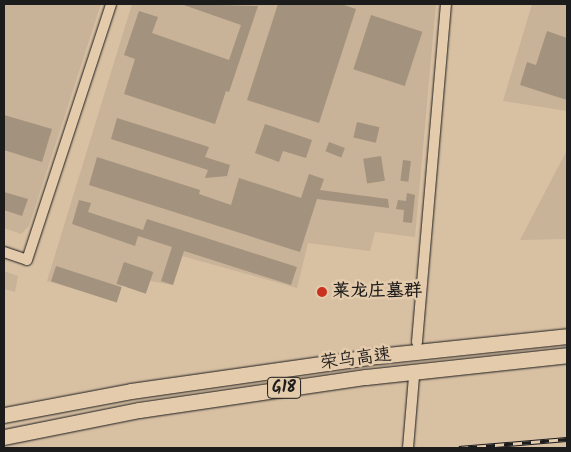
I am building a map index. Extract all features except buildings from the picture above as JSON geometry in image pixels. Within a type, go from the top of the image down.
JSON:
[{"type":"highway","name":"荣乌高速","points":[[4,416],[131,391],[358,359],[567,336]]},
{"type":"highway","name":"荣乌高速","points":[[4,437],[138,410],[366,376],[567,355]]},
{"type":"street","points":[[4,252],[27,260],[111,4]]},
{"type":"street","points":[[417,342],[446,4]]},
{"type":"street","points":[[408,448],[414,377]]},
{"type":"shaded area","points":[[4,4],[101,4],[29,226],[21,234],[4,228]]},
{"type":"shaded area","points":[[132,4],[436,4],[415,237],[375,232],[370,251],[308,243],[297,288],[182,256],[173,285],[150,281],[122,284],[117,302],[47,281]]},
{"type":"shaded area","points":[[532,4],[567,4],[567,111],[503,101]]},
{"type":"shaded area","points":[[567,150],[567,239],[520,240]]},
{"type":"shaded area","points":[[4,271],[18,276],[15,292],[4,289]]},
{"type":"railway","points":[[459,448],[567,439]]},
{"type":"place","name":"莱龙庄墓群","points":[[322,292]]}]
